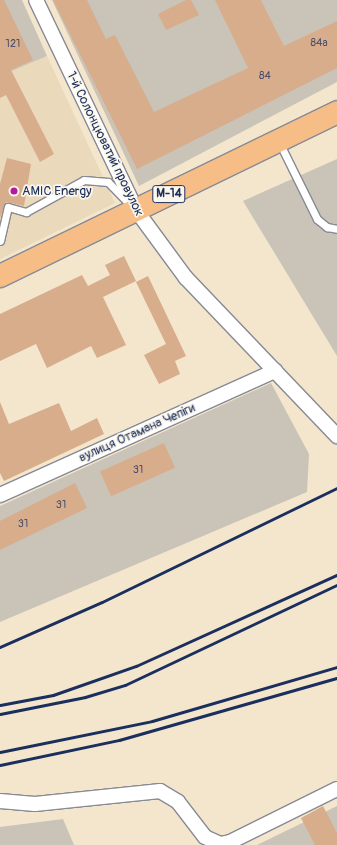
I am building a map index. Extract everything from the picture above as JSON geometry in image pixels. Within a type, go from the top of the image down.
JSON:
[{"type":"main road","name":"М-14","points":[[0,276],[337,112]]},
{"type":"street","name":"1-й Солонцюватий провулок","points":[[36,0],[136,210],[186,278],[337,436]]},
{"type":"street","name":"вулиця Отамана Чепіги","points":[[0,496],[275,371]]},
{"type":"street","points":[[0,801],[35,804],[160,791],[178,802],[205,837],[220,844],[227,843],[337,789]]},
{"type":"lane","points":[[278,140],[317,219],[327,227],[337,229]]},
{"type":"lane","points":[[0,241],[8,207],[26,212],[84,180],[108,182],[136,210]]},
{"type":"shaded area","points":[[0,0],[22,0],[47,56],[0,76]]},
{"type":"shaded area","points":[[52,0],[337,0],[337,82],[139,186]]},
{"type":"shaded area","points":[[47,56],[115,203],[0,259],[0,76]]},
{"type":"shaded area","points":[[337,159],[337,356],[243,201]]},
{"type":"shaded area","points":[[271,383],[309,454],[307,492],[0,622],[0,506]]},
{"type":"shaded area","points":[[337,806],[337,845],[257,845]]},
{"type":"shaded area","points":[[63,819],[74,845],[0,845],[0,827]]},
{"type":"building","points":[[0,0],[4,0],[33,60],[11,70],[54,154],[40,162],[6,95],[0,98]]},
{"type":"building","points":[[53,0],[87,0],[106,39],[115,35],[154,112],[248,68],[215,0],[261,0],[284,46],[337,21],[337,68],[137,169]]},
{"type":"building","points":[[186,0],[191,0],[199,15],[166,30],[158,14]]},
{"type":"building","points":[[7,158],[31,164],[24,206],[6,202],[0,218],[0,184]]},
{"type":"building","points":[[124,256],[136,281],[103,297],[126,345],[97,358],[91,346],[47,368],[36,344],[0,361],[0,314],[82,275],[88,286],[110,275],[105,265]]},
{"type":"building","points":[[148,276],[186,356],[175,361],[180,374],[159,384],[144,355],[166,344],[136,282]]},
{"type":"building","points":[[0,402],[9,424],[59,403],[71,431],[97,418],[104,434],[4,481],[0,473]]},
{"type":"building","points":[[164,443],[175,468],[111,496],[100,471]]},
{"type":"building","points":[[75,483],[87,508],[0,550],[0,521]]},
{"type":"building","points":[[323,806],[337,833],[337,845],[315,845],[301,818]]},
{"type":"railway","points":[[0,647],[102,602],[337,488]]},
{"type":"railway","points":[[0,705],[53,695],[136,666],[337,575]]},
{"type":"railway","points":[[0,714],[85,697],[125,685],[337,585]]},
{"type":"railway","points":[[0,752],[152,721],[337,667]]},
{"type":"railway","points":[[0,765],[119,740],[337,678]]},
{"type":"place","name":"AMIC Energy","points":[[14,191]]}]
